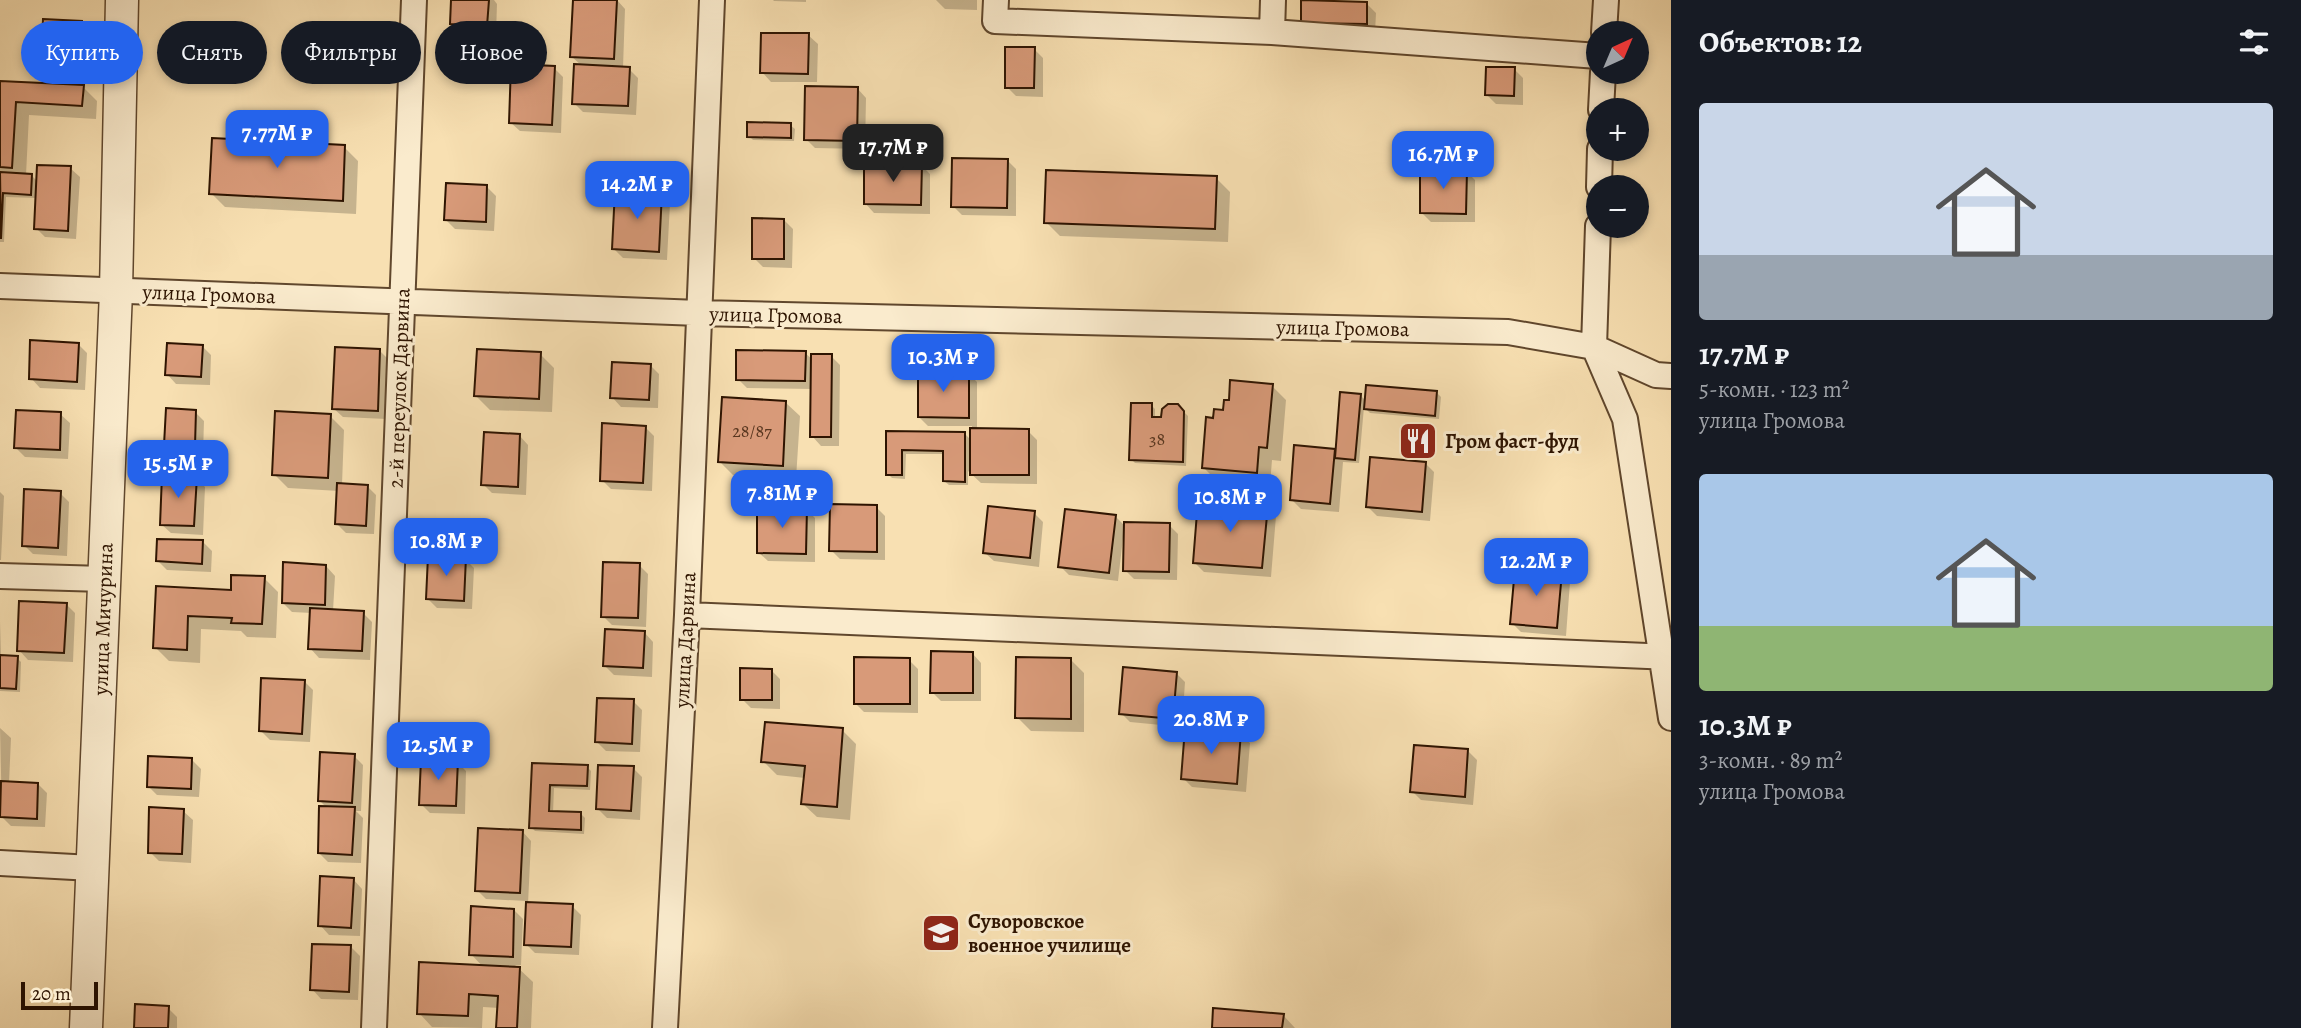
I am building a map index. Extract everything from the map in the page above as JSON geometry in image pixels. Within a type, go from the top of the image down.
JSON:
[{"type":"street","name":"улица Мичурина","points":[[86,1028],[116,291],[122,0]]},
{"type":"street","name":"2-й переулок Дарвина","points":[[374,1028],[414,0]]},
{"type":"street","name":"улица Дарвина","points":[[665,1028],[687,615],[712,0]]},
{"type":"street","points":[[1272,32],[1273,0]]},
{"type":"street","points":[[1605,21],[1606,0]]},
{"type":"street","points":[[996,10],[1586,55]]},
{"type":"street","points":[[1598,238],[1594,347],[1625,419],[1666,656],[1671,718]]},
{"type":"street","name":"улица Громова","points":[[0,286],[699,313],[1508,332],[1594,347],[1656,375],[1671,376]]},
{"type":"street","points":[[0,576],[104,579]]},
{"type":"street","points":[[687,615],[1666,656]]},
{"type":"street","points":[[0,863],[92,868]]},
{"type":"building","points":[[451,0],[489,0],[487,21],[450,21]]},
{"type":"building","points":[[573,0],[617,0],[614,59],[570,57]]},
{"type":"building","points":[[1301,0],[1367,2],[1367,24],[1301,23]]},
{"type":"building","points":[[43,19],[82,21],[43,21]]},
{"type":"building","points":[[761,33],[809,33],[808,74],[760,73]]},
{"type":"building","points":[[1005,47],[1035,47],[1034,88],[1005,88]]},
{"type":"building","points":[[574,64],[630,67],[628,106],[572,104]]},
{"type":"building","points":[[547,66],[555,66],[552,125],[509,123],[510,84],[547,84]]},
{"type":"building","points":[[1486,67],[1515,67],[1514,96],[1485,95]]},
{"type":"building","points":[[0,81],[84,85],[82,106],[16,102],[12,168],[0,167]]},
{"type":"building","points":[[805,86],[858,87],[857,141],[804,140]]},
{"type":"building","points":[[747,122],[791,123],[791,138],[747,137]]},
{"type":"building","points":[[212,138],[345,145],[343,201],[209,194]]},
{"type":"building","points":[[952,158],[1008,159],[1007,208],[951,207]]},
{"type":"building","points":[[864,162],[922,164],[921,205],[864,204]]},
{"type":"building","points":[[37,165],[71,166],[68,231],[34,229]]},
{"type":"building","points":[[1420,169],[1467,170],[1466,214],[1420,213]]},
{"type":"building","points":[[1046,170],[1217,176],[1215,229],[1044,223]]},
{"type":"building","points":[[0,172],[32,174],[31,195],[3,193],[1,239]]},
{"type":"building","points":[[446,183],[487,185],[486,222],[444,220]]},
{"type":"building","points":[[615,190],[662,192],[659,252],[612,249]]},
{"type":"building","points":[[752,218],[784,219],[784,259],[752,259]]},
{"type":"building","points":[[30,340],[79,343],[77,382],[29,379]]},
{"type":"building","points":[[167,343],[203,345],[201,377],[165,375]]},
{"type":"building","points":[[335,347],[380,349],[378,411],[332,409]]},
{"type":"building","points":[[477,349],[541,352],[539,399],[474,396]]},
{"type":"building","points":[[736,350],[806,351],[805,381],[736,380]]},
{"type":"building","points":[[811,354],[832,354],[831,437],[810,437]]},
{"type":"building","points":[[612,362],[651,364],[649,400],[610,398]]},
{"type":"building","points":[[918,370],[969,371],[969,418],[918,417]]},
{"type":"building","points":[[1230,380],[1273,384],[1267,448],[1259,447],[1257,473],[1202,468],[1206,417],[1213,418],[1214,409],[1223,410],[1224,400],[1229,400]]},
{"type":"building","points":[[1366,385],[1437,391],[1435,416],[1364,409]]},
{"type":"building","points":[[1340,392],[1361,394],[1355,460],[1335,458]]},
{"type":"building","points":[[722,397],[786,401],[783,466],[718,462]]},
{"type":"building","points":[[1131,403],[1152,403],[1152,417],[1161,417],[1162,409],[1168,404],[1178,404],[1184,411],[1183,462],[1129,460]]},
{"type":"building","points":[[166,408],[196,410],[195,446],[164,445]]},
{"type":"building","points":[[16,410],[61,412],[60,450],[14,448]]},
{"type":"building","points":[[275,411],[331,414],[328,478],[272,475]]},
{"type":"building","points":[[602,423],[646,426],[643,483],[600,481]]},
{"type":"building","points":[[970,428],[1029,429],[1029,475],[970,475]]},
{"type":"building","points":[[886,431],[965,432],[965,482],[943,481],[943,451],[902,450],[902,475],[886,475]]},
{"type":"building","points":[[484,432],[520,434],[518,487],[481,485]]},
{"type":"building","points":[[1294,445],[1335,449],[1330,504],[1290,500]]},
{"type":"building","points":[[1370,457],[1426,462],[1422,512],[1366,507]]},
{"type":"building","points":[[162,475],[197,476],[194,526],[160,525]]},
{"type":"building","points":[[337,483],[368,485],[366,526],[335,524]]},
{"type":"building","points":[[24,489],[61,491],[58,548],[22,546]]},
{"type":"building","points":[[1198,500],[1268,505],[1262,568],[1193,563]]},
{"type":"building","points":[[830,504],[877,505],[877,552],[829,551]]},
{"type":"building","points":[[757,506],[807,507],[806,554],[757,553]]},
{"type":"building","points":[[988,506],[1035,511],[1030,558],[983,553]]},
{"type":"building","points":[[1065,509],[1116,515],[1109,573],[1058,567]]},
{"type":"building","points":[[1124,522],[1170,523],[1169,572],[1123,571]]},
{"type":"building","points":[[157,539],[203,540],[202,564],[156,561]]},
{"type":"building","points":[[428,556],[466,557],[464,601],[426,599]]},
{"type":"building","points":[[283,562],[326,565],[325,605],[282,603]]},
{"type":"building","points":[[603,562],[640,563],[638,618],[601,617]]},
{"type":"building","points":[[1515,568],[1562,572],[1557,628],[1510,624]]},
{"type":"building","points":[[231,575],[265,576],[262,624],[231,623],[232,618],[188,616],[187,650],[153,648],[156,586],[231,590]]},
{"type":"building","points":[[19,601],[67,603],[64,653],[17,651]]},
{"type":"building","points":[[310,608],[364,611],[362,651],[308,649]]},
{"type":"building","points":[[605,629],[645,631],[643,668],[603,666]]},
{"type":"building","points":[[931,651],[973,652],[973,693],[930,693]]},
{"type":"building","points":[[0,655],[18,656],[16,689],[0,688]]},
{"type":"building","points":[[854,657],[910,658],[910,704],[854,704]]},
{"type":"building","points":[[1016,657],[1071,658],[1071,719],[1015,718]]},
{"type":"building","points":[[1123,667],[1177,672],[1173,719],[1119,714]]},
{"type":"building","points":[[740,668],[772,669],[772,700],[740,700]]},
{"type":"building","points":[[261,678],[305,680],[302,734],[259,731]]},
{"type":"building","points":[[597,698],[634,699],[632,744],[595,742]]},
{"type":"building","points":[[765,722],[843,728],[837,807],[801,804],[805,766],[761,762]]},
{"type":"building","points":[[1185,728],[1241,732],[1237,784],[1181,779]]},
{"type":"building","points":[[1414,745],[1468,749],[1465,797],[1410,792]]},
{"type":"building","points":[[320,752],[355,754],[352,803],[318,801]]},
{"type":"building","points":[[148,756],[192,758],[191,789],[147,787]]},
{"type":"building","points":[[421,759],[458,760],[456,806],[419,805]]},
{"type":"building","points":[[532,763],[588,765],[587,786],[550,785],[549,811],[581,812],[581,830],[529,828]]},
{"type":"building","points":[[598,765],[634,766],[631,811],[596,809]]},
{"type":"building","points":[[1,781],[38,783],[37,819],[0,817]]},
{"type":"building","points":[[319,806],[355,807],[352,855],[318,853]]},
{"type":"building","points":[[149,807],[184,809],[182,854],[148,853]]},
{"type":"building","points":[[478,828],[523,830],[520,893],[475,891]]},
{"type":"building","points":[[320,876],[354,878],[351,928],[318,926]]},
{"type":"building","points":[[526,902],[573,904],[571,947],[524,945]]},
{"type":"building","points":[[471,906],[514,909],[513,957],[469,955]]},
{"type":"building","points":[[312,944],[351,945],[349,992],[310,990]]},
{"type":"building","points":[[419,962],[520,967],[517,1028],[496,1028],[498,996],[469,994],[468,1016],[417,1014]]},
{"type":"building","points":[[135,1004],[169,1006],[168,1028],[134,1028]]},
{"type":"building","points":[[1213,1008],[1284,1014],[1282,1028],[1212,1028]]},
{"type":"place","name":"Гром фаст-фуд","points":[[1418,441]]},
{"type":"place","name":"Суворовское военное училище","points":[[941,933]]}]
